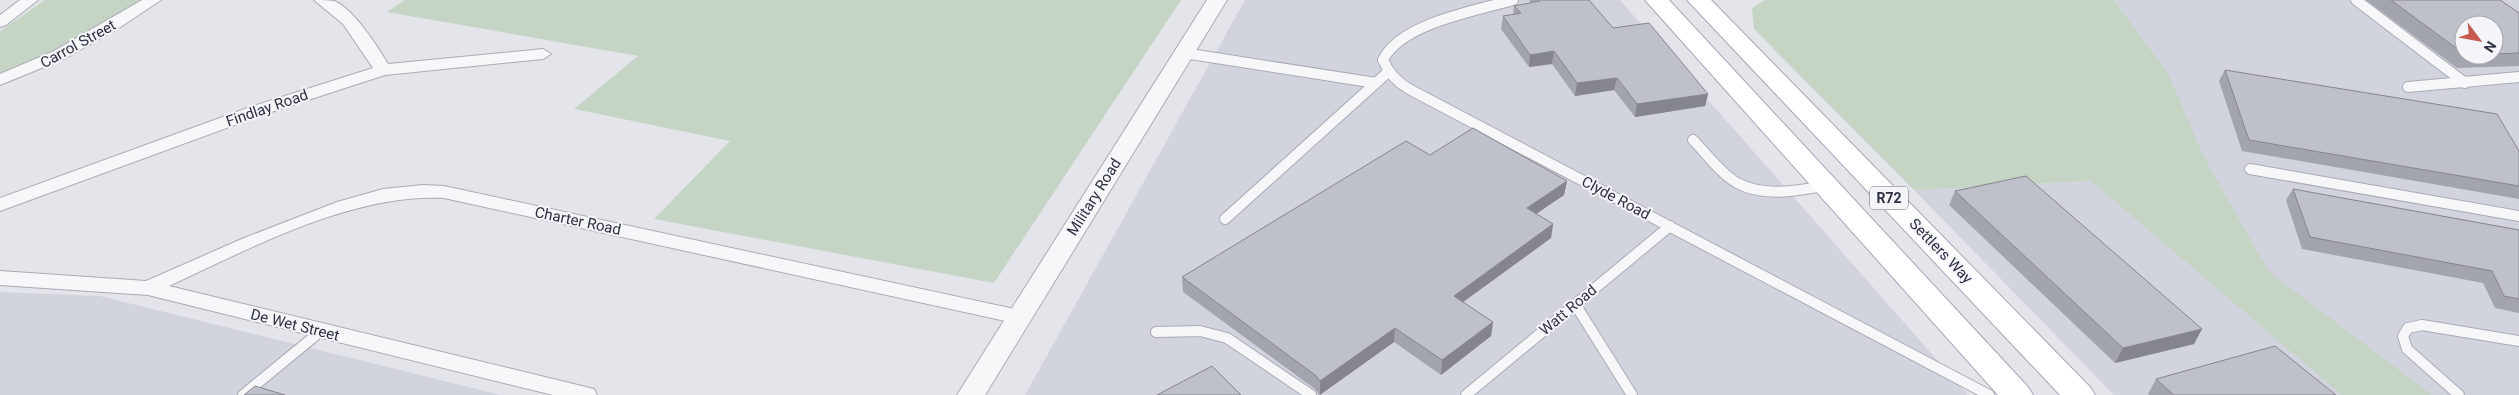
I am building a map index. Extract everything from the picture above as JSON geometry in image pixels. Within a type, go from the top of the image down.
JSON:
[{"type":"main road","name":"R72","points":[[1656,0],[2017,395]]},
{"type":"main road","name":"Settlers Way","points":[[1698,0],[2079,395]]},
{"type":"street","points":[[0,22],[30,0]]},
{"type":"street","name":"Carrol Street","points":[[0,80],[49,62],[85,43],[153,0]]},
{"type":"street","points":[[322,0],[336,9],[372,51],[383,70]]},
{"type":"street","name":"Military Road","points":[[971,395],[1218,0]]},
{"type":"street","name":"Findlay Road","points":[[0,205],[256,112],[383,70],[543,54]]},
{"type":"street","name":"Charter Road","points":[[148,288],[245,244],[347,205],[382,194],[425,190],[444,192],[1019,317]]},
{"type":"street","name":"De Wet Street","points":[[0,278],[148,288],[586,395]]},
{"type":"lane","points":[[1225,219],[1387,73],[1383,60],[1388,49],[1402,36],[1417,29],[1513,0]]},
{"type":"lane","points":[[2356,0],[2465,83]]},
{"type":"lane","points":[[1184,52],[1376,83]]},
{"type":"lane","name":"Clyde Road","points":[[1387,73],[1399,83],[1422,96],[1989,395]]},
{"type":"lane","points":[[2408,87],[2519,77]]},
{"type":"lane","points":[[1693,140],[1737,183],[1760,189],[1792,192],[1825,186]]},
{"type":"lane","points":[[2250,169],[2519,216]]},
{"type":"lane","name":"Watt Road","points":[[1466,395],[1670,226]]},
{"type":"lane","points":[[1576,304],[1632,395]]},
{"type":"lane","points":[[2459,395],[2407,349],[2403,336],[2408,328],[2422,324],[2519,341]]},
{"type":"lane","points":[[1156,332],[1201,329],[1214,332],[1227,338],[1311,395]]},
{"type":"lane","points":[[243,395],[321,331]]},
{"type":"shaded area","points":[[1245,0],[1620,0],[1968,395],[1025,395]]},
{"type":"shaded area","points":[[2114,0],[2519,0],[2519,395],[2114,395],[1914,190],[2091,181],[2168,73]]},
{"type":"shaded area","points":[[0,292],[100,296],[501,395],[0,395]]},
{"type":"green space","points":[[45,0],[149,0],[57,54],[0,78],[0,31]]},
{"type":"green space","points":[[405,0],[1181,0],[994,283],[654,219],[730,141],[574,109],[638,56],[387,12]]},
{"type":"green space","points":[[1765,0],[2114,0],[2168,73],[2204,157],[2269,272],[2432,395],[2342,395],[2091,181],[1914,190],[1754,29],[1752,8]]},
{"type":"building","points":[[1539,0],[1589,0],[1613,28],[1649,23],[1708,94],[1637,104],[1617,78],[1577,83],[1554,51],[1530,55],[1503,16],[1521,13],[1514,6]]},
{"type":"building","points":[[2391,0],[2500,0],[2519,13],[2519,53],[2504,54],[2504,15],[2454,15],[2454,47]]},
{"type":"building","points":[[2225,70],[2497,114],[2519,151],[2519,186],[2249,140]]},
{"type":"building","points":[[1473,128],[1567,181],[1527,208],[1553,224],[1454,296],[1493,322],[1442,360],[1395,328],[1320,381],[1315,375],[1182,277],[1406,141],[1430,155]]},
{"type":"building","points":[[2026,176],[2202,329],[2123,348],[1955,191]]},
{"type":"building","points":[[2293,189],[2519,230],[2519,299],[2504,296],[2492,271],[2310,237]]},
{"type":"building","points":[[2275,346],[2336,395],[2174,395],[2156,379]]},
{"type":"building","points":[[1212,366],[1241,395],[1157,395]]},
{"type":"building","points":[[255,386],[285,395],[244,395]]}]
